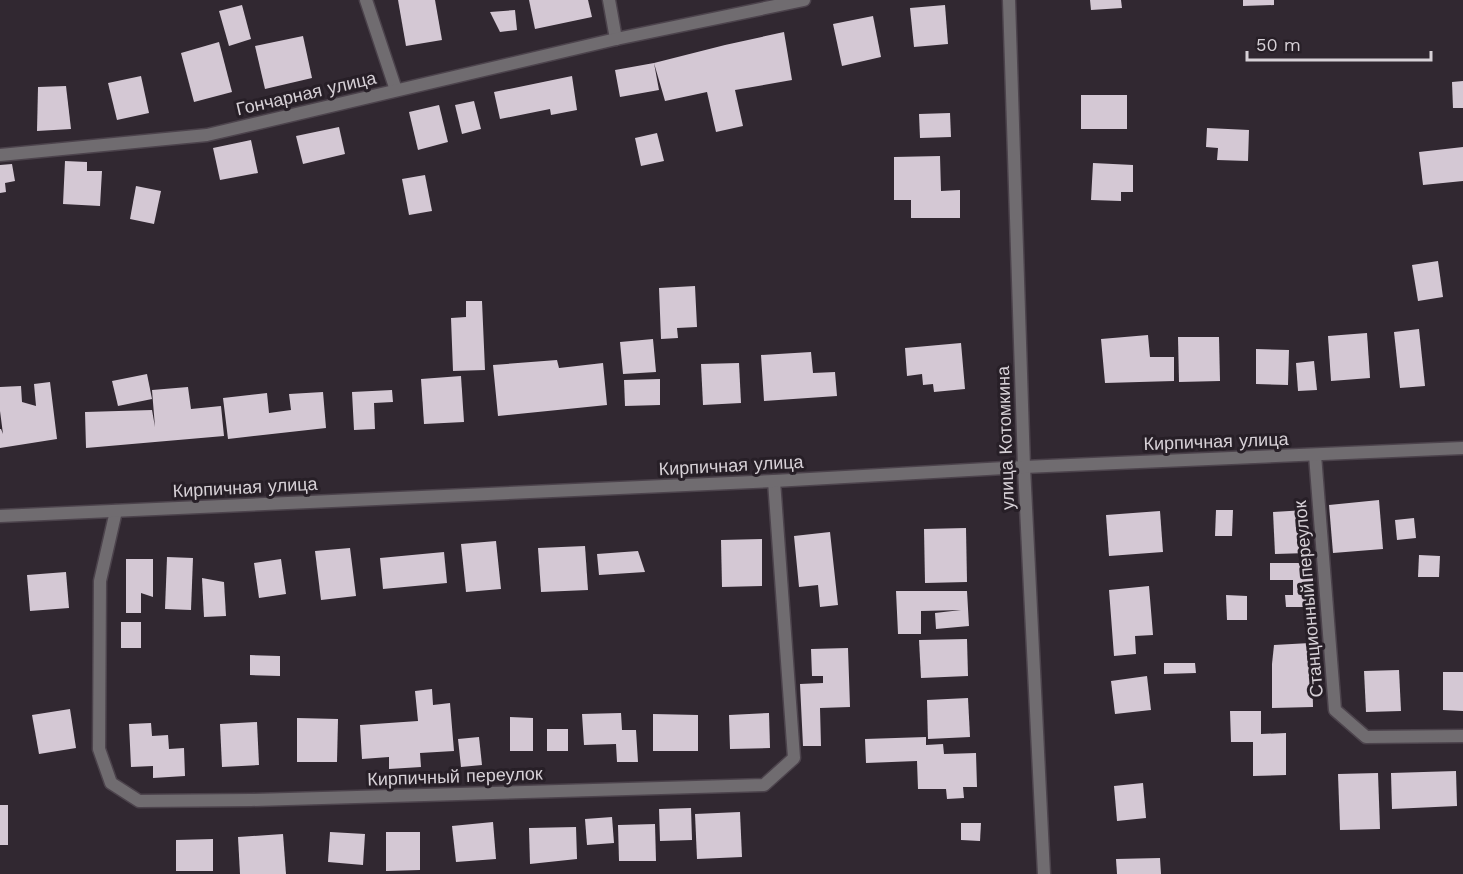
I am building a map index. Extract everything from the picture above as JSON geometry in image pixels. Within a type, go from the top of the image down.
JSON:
[{"type":"street","points":[[366,0],[396,90]]},
{"type":"street","points":[[609,0],[616,39]]},
{"type":"street","name":"Гончарная улица","points":[[0,155],[207,135],[616,39],[804,0]]},
{"type":"street","name":"улица Котомкина","points":[[1009,0],[1024,467],[1044,874]]},
{"type":"street","name":"Кирпичная улица","points":[[0,516],[774,482],[1024,467],[1463,448]]},
{"type":"street","name":"Станционный переулок","points":[[1315,455],[1335,711],[1366,737],[1463,736]]},
{"type":"street","name":"Кирпичный переулок","points":[[116,511],[100,581],[99,749],[111,783],[139,801],[251,800],[764,785],[794,758],[774,482]]},
{"type":"building","points":[[398,0],[435,0],[442,40],[406,46]]},
{"type":"building","points":[[529,0],[588,0],[592,17],[535,29]]},
{"type":"building","points":[[1090,0],[1121,0],[1122,8],[1091,10]]},
{"type":"building","points":[[1243,0],[1274,0],[1274,5],[1243,6]]},
{"type":"building","points":[[242,5],[251,39],[229,46],[219,11]]},
{"type":"building","points":[[945,5],[948,44],[914,47],[910,8]]},
{"type":"building","points":[[515,10],[517,30],[500,32],[490,12]]},
{"type":"building","points":[[873,16],[881,57],[842,66],[833,24]]},
{"type":"building","points":[[784,32],[792,80],[735,90],[743,126],[716,132],[707,92],[665,101],[654,63]]},
{"type":"building","points":[[303,36],[312,78],[265,89],[255,46]]},
{"type":"building","points":[[219,42],[232,92],[194,102],[181,53]]},
{"type":"building","points":[[654,63],[659,90],[620,97],[615,70]]},
{"type":"building","points":[[141,76],[149,113],[117,120],[108,83]]},
{"type":"building","points":[[572,76],[577,110],[551,115],[550,109],[500,119],[494,92]]},
{"type":"building","points":[[1463,81],[1463,108],[1453,108],[1452,82]]},
{"type":"building","points":[[66,86],[71,129],[37,131],[38,87]]},
{"type":"building","points":[[1081,95],[1127,95],[1127,129],[1081,129]]},
{"type":"building","points":[[474,101],[481,129],[462,134],[455,105]]},
{"type":"building","points":[[439,105],[448,142],[418,150],[409,112]]},
{"type":"building","points":[[950,113],[951,137],[920,138],[919,114]]},
{"type":"building","points":[[339,127],[345,154],[303,164],[296,136]]},
{"type":"building","points":[[1207,128],[1249,130],[1248,161],[1217,160],[1218,148],[1206,147]]},
{"type":"building","points":[[657,133],[664,161],[641,166],[635,138]]},
{"type":"building","points":[[251,140],[258,173],[220,180],[213,148]]},
{"type":"building","points":[[1463,147],[1463,181],[1423,185],[1419,152]]},
{"type":"building","points":[[940,156],[941,191],[960,190],[960,218],[911,218],[911,200],[894,200],[894,157]]},
{"type":"building","points":[[65,161],[87,162],[87,171],[102,171],[100,206],[63,204]]},
{"type":"building","points":[[1093,163],[1133,165],[1133,192],[1121,192],[1121,201],[1091,200]]},
{"type":"building","points":[[12,164],[15,181],[5,183],[6,192],[0,193],[0,165]]},
{"type":"building","points":[[425,175],[432,211],[409,215],[402,179]]},
{"type":"building","points":[[136,186],[161,191],[154,224],[130,219]]},
{"type":"building","points":[[1438,261],[1443,297],[1418,301],[1412,265]]},
{"type":"building","points":[[695,286],[697,327],[677,328],[678,338],[661,339],[659,288]]},
{"type":"building","points":[[466,301],[482,301],[485,370],[453,371],[451,318],[466,317]]},
{"type":"building","points":[[1419,329],[1425,386],[1400,388],[1394,332]]},
{"type":"building","points":[[1367,333],[1370,378],[1331,381],[1328,336]]},
{"type":"building","points":[[1148,335],[1150,357],[1174,357],[1174,381],[1105,383],[1101,339]]},
{"type":"building","points":[[1178,337],[1219,337],[1220,381],[1179,382]]},
{"type":"building","points":[[653,339],[656,372],[623,374],[620,342]]},
{"type":"building","points":[[961,343],[965,389],[934,392],[933,384],[923,385],[922,374],[907,376],[905,348]]},
{"type":"building","points":[[1256,349],[1289,350],[1288,385],[1256,384]]},
{"type":"building","points":[[811,352],[813,373],[835,372],[837,396],[764,401],[761,355]]},
{"type":"building","points":[[557,360],[559,368],[603,363],[607,405],[498,416],[493,365]]},
{"type":"building","points":[[1314,361],[1317,390],[1298,391],[1296,363]]},
{"type":"building","points":[[739,363],[741,403],[703,405],[701,364]]},
{"type":"building","points":[[147,374],[152,399],[118,406],[112,381]]},
{"type":"building","points":[[461,376],[464,422],[424,424],[421,379]]},
{"type":"building","points":[[660,379],[660,405],[625,406],[624,380]]},
{"type":"building","points":[[50,382],[57,439],[0,448],[0,429],[3,434],[0,387],[21,386],[22,402],[36,406],[34,384]]},
{"type":"building","points":[[188,387],[191,409],[221,406],[224,436],[86,448],[85,412],[152,410],[155,427],[152,390]]},
{"type":"building","points":[[392,390],[393,402],[374,403],[375,429],[354,430],[352,392]]},
{"type":"building","points":[[323,392],[326,428],[228,439],[223,398],[267,393],[269,413],[291,410],[289,394]]},
{"type":"building","points":[[1379,500],[1383,549],[1333,553],[1329,505]]},
{"type":"building","points":[[1216,510],[1233,510],[1232,536],[1215,536]]},
{"type":"building","points":[[1306,510],[1308,553],[1275,554],[1273,512]]},
{"type":"building","points":[[1160,511],[1163,552],[1109,556],[1106,515]]},
{"type":"building","points":[[1414,518],[1416,538],[1397,540],[1395,520]]},
{"type":"building","points":[[966,528],[967,582],[925,583],[924,529]]},
{"type":"building","points":[[830,532],[838,605],[820,607],[818,585],[799,587],[794,536]]},
{"type":"building","points":[[762,539],[762,586],[722,587],[721,540]]},
{"type":"building","points":[[496,541],[501,589],[466,592],[461,544]]},
{"type":"building","points":[[585,546],[588,590],[541,592],[538,548]]},
{"type":"building","points":[[350,548],[356,596],[321,600],[315,551]]},
{"type":"building","points":[[638,551],[645,572],[599,575],[597,554]]},
{"type":"building","points":[[444,552],[447,583],[383,589],[380,558]]},
{"type":"building","points":[[1419,555],[1440,556],[1439,577],[1418,577]]},
{"type":"building","points":[[167,557],[193,558],[191,610],[165,609]]},
{"type":"building","points":[[126,559],[153,559],[153,597],[141,593],[141,613],[126,613]]},
{"type":"building","points":[[281,559],[286,594],[259,598],[254,563]]},
{"type":"building","points":[[1270,563],[1313,563],[1313,582],[1302,582],[1302,589],[1311,589],[1311,607],[1286,607],[1285,595],[1293,595],[1293,580],[1270,580]]},
{"type":"building","points":[[66,572],[69,608],[30,611],[27,575]]},
{"type":"building","points":[[202,578],[224,582],[226,616],[204,617]]},
{"type":"building","points":[[1149,586],[1153,635],[1135,636],[1136,654],[1114,656],[1109,590]]},
{"type":"building","points":[[896,591],[967,591],[969,626],[936,629],[935,613],[961,610],[921,611],[921,634],[898,634]]},
{"type":"building","points":[[1226,595],[1247,596],[1247,620],[1227,620]]},
{"type":"building","points":[[121,622],[141,622],[141,648],[121,648]]},
{"type":"building","points":[[967,639],[968,676],[921,678],[919,640]]},
{"type":"building","points":[[1310,643],[1313,707],[1272,708],[1274,645]]},
{"type":"building","points":[[848,648],[850,707],[820,708],[821,746],[803,746],[800,684],[823,683],[823,676],[812,676],[811,649]]},
{"type":"building","points":[[250,655],[280,656],[280,676],[250,675]]},
{"type":"building","points":[[1164,663],[1195,663],[1196,673],[1164,674]]},
{"type":"building","points":[[1399,670],[1401,711],[1366,712],[1364,671]]},
{"type":"building","points":[[1443,672],[1463,672],[1463,711],[1443,710]]},
{"type":"building","points":[[1147,676],[1151,710],[1115,714],[1111,681]]},
{"type":"building","points":[[432,689],[433,705],[450,703],[454,751],[420,753],[421,767],[389,769],[389,757],[362,759],[360,725],[418,721],[415,691]]},
{"type":"building","points":[[968,698],[970,737],[928,739],[927,700]]},
{"type":"building","points":[[70,709],[76,748],[39,754],[32,715]]},
{"type":"building","points":[[1230,711],[1261,711],[1261,734],[1286,733],[1286,775],[1253,776],[1253,742],[1231,742]]},
{"type":"building","points":[[621,713],[622,730],[636,730],[638,762],[617,762],[616,744],[584,745],[582,714]]},
{"type":"building","points":[[769,713],[770,748],[730,749],[729,715]]},
{"type":"building","points":[[653,714],[698,715],[698,751],[653,751]]},
{"type":"building","points":[[510,717],[533,718],[533,751],[510,751]]},
{"type":"building","points":[[297,718],[338,719],[337,762],[297,762]]},
{"type":"building","points":[[257,722],[259,765],[222,767],[220,724]]},
{"type":"building","points":[[151,723],[152,736],[168,735],[169,749],[184,748],[185,776],[153,778],[153,766],[131,767],[129,724]]},
{"type":"building","points":[[547,729],[568,729],[568,751],[547,751]]},
{"type":"building","points":[[479,737],[482,765],[461,767],[458,739]]},
{"type":"building","points":[[926,737],[926,745],[943,744],[944,754],[976,753],[977,787],[963,787],[964,798],[947,799],[946,789],[918,789],[917,761],[866,763],[865,739]]},
{"type":"building","points":[[1456,771],[1457,806],[1392,809],[1391,773]]},
{"type":"building","points":[[1378,773],[1380,829],[1340,830],[1338,774]]},
{"type":"building","points":[[1143,783],[1146,818],[1117,821],[1114,786]]},
{"type":"building","points":[[0,805],[8,805],[8,845],[0,845]]},
{"type":"building","points":[[691,808],[692,840],[660,841],[659,809]]},
{"type":"building","points":[[740,812],[742,857],[697,859],[695,814]]},
{"type":"building","points":[[612,817],[614,843],[587,845],[585,819]]},
{"type":"building","points":[[493,822],[496,859],[456,862],[452,826]]},
{"type":"building","points":[[961,823],[981,823],[980,841],[961,840]]},
{"type":"building","points":[[655,824],[656,861],[619,861],[618,825]]},
{"type":"building","points":[[576,827],[577,859],[530,864],[529,828]]},
{"type":"building","points":[[330,832],[365,834],[363,865],[328,862]]},
{"type":"building","points":[[386,832],[420,832],[420,870],[386,871]]},
{"type":"building","points":[[283,834],[286,874],[240,874],[238,837]]},
{"type":"building","points":[[213,839],[213,871],[176,871],[176,840]]},
{"type":"building","points":[[1160,858],[1161,874],[1117,874],[1116,859]]}]
